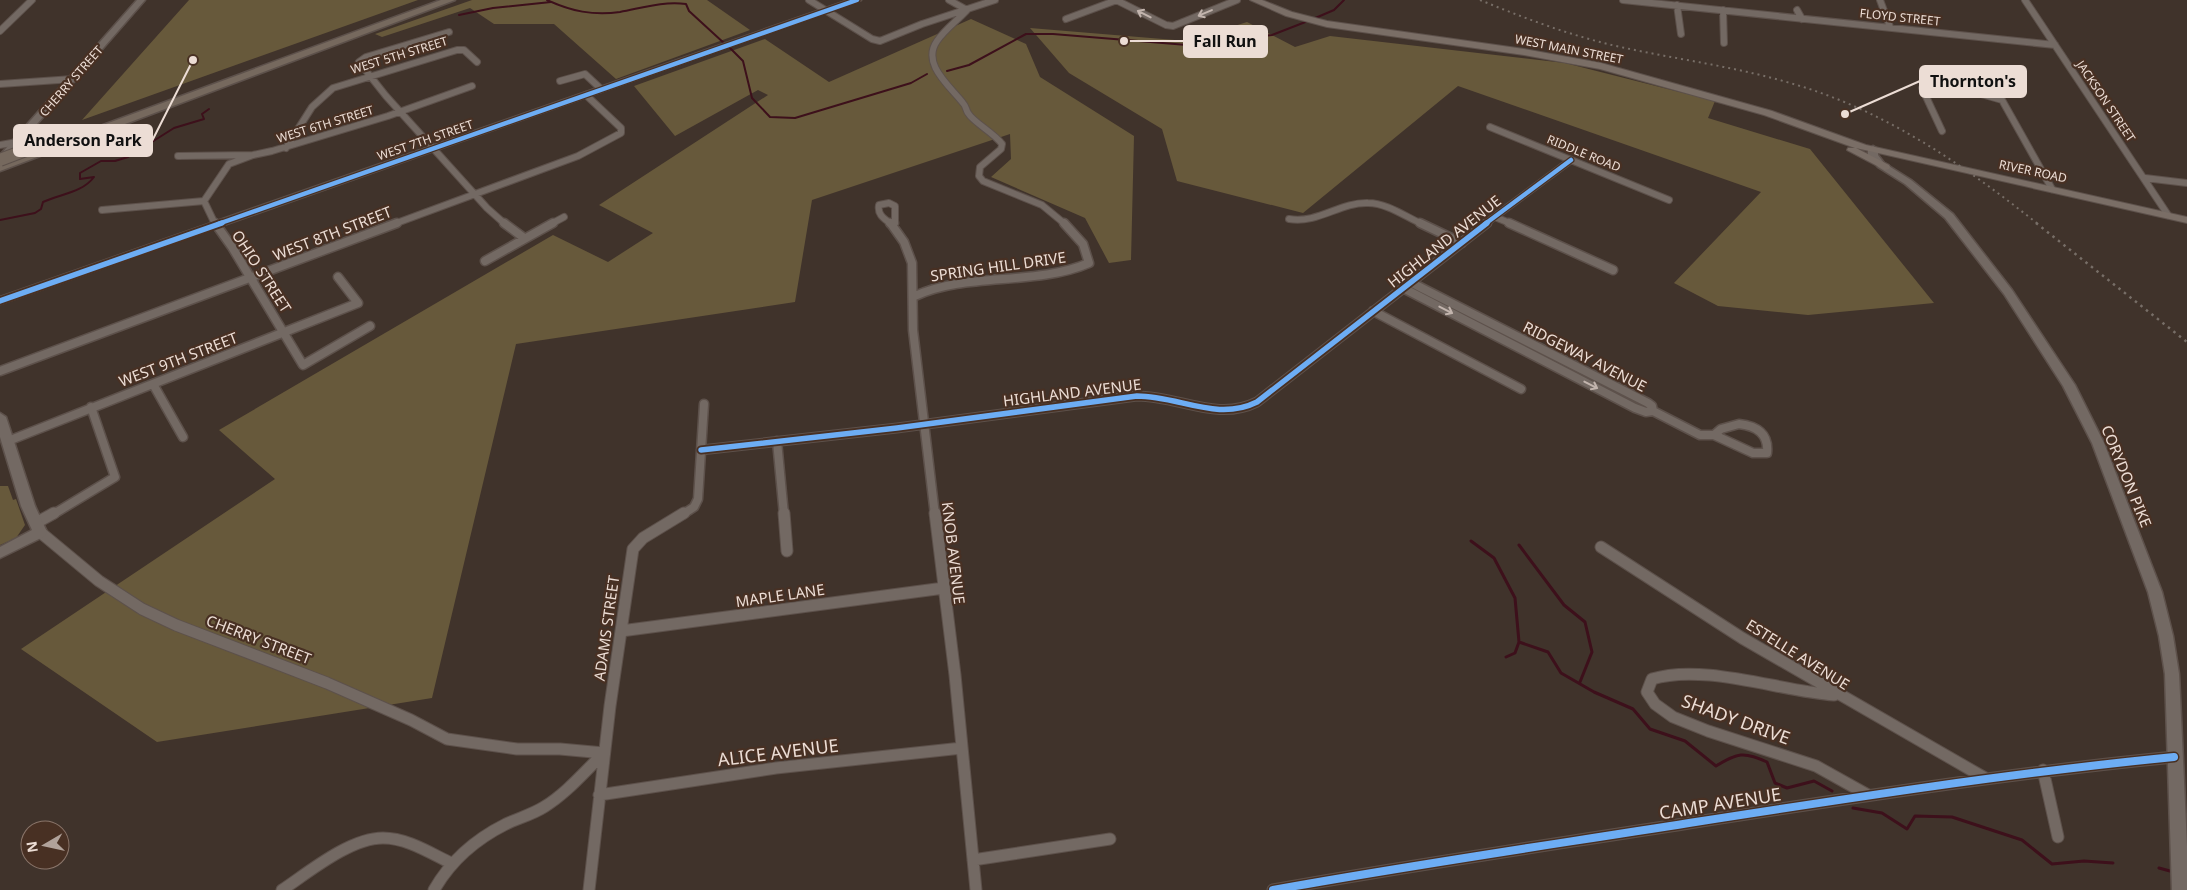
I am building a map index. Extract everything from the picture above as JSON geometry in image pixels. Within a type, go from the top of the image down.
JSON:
[{"type":"highway","points":[[0,160],[436,0]]},
{"type":"highway","points":[[0,167],[450,0]]},
{"type":"highway","points":[[350,36],[461,0]]},
{"type":"main road","name":"WEST MAIN STREET","points":[[1254,0],[1289,14],[1327,24],[1524,52],[1601,66],[1733,102],[1873,149]]},
{"type":"main road","points":[[1811,128],[1885,167]]},
{"type":"main road","name":"RIVER ROAD","points":[[1873,149],[2187,220]]},
{"type":"street","points":[[0,31],[32,0]]},
{"type":"street","name":"CHERRY STREET","points":[[0,160],[73,79],[140,0]]},
{"type":"street","points":[[809,0],[824,11],[880,42],[922,24],[995,0]]},
{"type":"street","name":"WEST 7TH STREET","points":[[0,301],[857,0]]},
{"type":"street","points":[[949,0],[967,10]]},
{"type":"street","points":[[1094,0],[1104,5]]},
{"type":"street","points":[[1066,20],[1116,0],[1166,25],[1173,26],[1237,0]]},
{"type":"street","name":"FLOYD STREET","points":[[1623,0],[2055,44]]},
{"type":"street","points":[[1880,0],[1890,27]]},
{"type":"street","name":"JACKSON STREET","points":[[2025,0],[2168,215]]},
{"type":"street","points":[[1677,6],[1681,34]]},
{"type":"street","name":"SPRING HILL DRIVE","points":[[915,296],[932,288],[1087,266],[1089,263],[1083,244],[1053,214],[1028,198],[990,184],[978,175],[980,167],[1001,149],[1002,144],[992,133],[968,114],[965,105],[940,76],[933,61],[933,51],[937,41],[967,10]]},
{"type":"street","points":[[1723,10],[1724,43]]},
{"type":"street","points":[[1797,10],[1802,19]]},
{"type":"street","points":[[449,32],[360,60],[359,62],[400,112],[435,148],[475,194],[512,230],[524,238]]},
{"type":"street","name":"WEST 5TH STREET","points":[[286,148],[315,102],[324,93],[341,84],[457,50],[464,50],[478,62]]},
{"type":"street","points":[[560,81],[585,74],[601,89]]},
{"type":"street","points":[[0,84],[73,79]]},
{"type":"street","name":"WEST 6TH STREET","points":[[178,156],[253,155],[286,148],[400,112],[472,86]]},
{"type":"street","points":[[1942,131],[1922,88],[1981,94],[1994,96],[2002,100],[2052,189]]},
{"type":"street","name":"WEST 8TH STREET","points":[[0,371],[578,156],[621,133],[621,128],[586,94]]},
{"type":"street","name":"RIDDLE ROAD","points":[[1490,127],[1669,200]]},
{"type":"street","points":[[0,145],[16,142]]},
{"type":"street","name":"CORYDON PIKE","points":[[1873,149],[1875,157],[1885,167],[1908,182],[1949,216],[2008,292],[2069,385],[2098,443],[2155,592],[2166,636],[2172,674],[2181,890]]},
{"type":"street","points":[[102,210],[204,201],[230,164],[253,155]]},
{"type":"street","name":"HIGHLAND AVENUE","points":[[701,450],[924,424],[1136,396],[1170,398],[1223,412],[1241,410],[1257,402],[1494,217],[1571,160]]},
{"type":"street","points":[[2145,178],[2187,183]]},
{"type":"street","name":"OHIO STREET","points":[[204,201],[216,226],[303,365],[370,326]]},
{"type":"street","points":[[1289,220],[1304,221],[1355,204],[1370,202],[1382,205],[1462,243]]},
{"type":"street","points":[[485,261],[564,217]]},
{"type":"street","points":[[1494,217],[1613,270]]},
{"type":"street","name":"KNOB AVENUE","points":[[892,225],[909,253],[915,296],[912,307],[912,322],[944,588],[976,890]]},
{"type":"street","name":"WEST 9TH STREET","points":[[8,441],[91,406],[153,384],[358,303],[338,277]]},
{"type":"street","name":"RIDGEWAY AVENUE","points":[[1403,288],[1635,408],[1646,412],[1654,411],[1648,403],[1410,282]]},
{"type":"street","points":[[1373,311],[1521,389]]},
{"type":"street","points":[[153,384],[183,437]]},
{"type":"street","name":"ADAMS STREET","points":[[589,890],[604,753],[633,549],[643,538],[694,508],[698,499],[704,404]]},
{"type":"street","points":[[0,553],[115,477],[91,406]]},
{"type":"street","points":[[1654,411],[1700,435],[1714,435],[1753,453],[1768,453],[1768,439],[1764,433],[1747,426],[1730,424],[1719,428],[1714,435]]},
{"type":"street","name":"CHERRY STREET","points":[[0,417],[28,506],[38,527],[99,581],[142,609],[176,625],[327,683],[411,720],[447,739],[504,748],[560,749],[604,753]]},
{"type":"street","points":[[777,441],[787,551]]},
{"type":"street","name":"ESTELLE AVENUE","points":[[1601,547],[1673,596],[1838,696],[1985,778]]},
{"type":"street","name":"MAPLE LANE","points":[[621,631],[944,588]]},
{"type":"street","name":"SHADY DRIVE","points":[[1838,696],[1701,674],[1665,675],[1652,679],[1647,692],[1655,704],[1673,717],[1708,731],[1816,766],[1868,794]]},
{"type":"street","name":"ALICE AVENUE","points":[[599,795],[776,768],[962,748]]},
{"type":"street","points":[[434,890],[451,863],[482,837],[555,799],[604,753]]},
{"type":"street","name":"CAMP AVENUE","points":[[1273,890],[1449,859],[1868,794],[2043,770],[2174,757]]},
{"type":"street","points":[[2043,770],[2058,836]]},
{"type":"street","points":[[282,890],[346,849],[383,838],[403,842],[451,863]]},
{"type":"street","points":[[973,860],[1110,839]]},
{"type":"shaded area","points":[[189,0],[418,0],[82,120]]},
{"type":"shaded area","points":[[472,0],[707,0],[750,30],[616,79],[554,24],[494,24],[470,8],[382,37],[375,34]]},
{"type":"shaded area","points":[[971,19],[1026,44],[1040,77],[1134,136],[1131,260],[1109,263],[1085,218],[991,177],[1011,159],[1010,134],[812,200],[795,302],[516,344],[432,698],[157,742],[21,649],[275,479],[219,430],[553,235],[608,262],[653,233],[599,205],[768,95],[758,90],[675,136],[634,86],[765,39],[829,82]]},
{"type":"shaded area","points":[[1247,22],[1295,47],[1330,36],[1565,63],[1715,101],[1708,118],[1810,149],[1934,303],[1808,315],[1718,306],[1674,283],[1761,192],[1458,86],[1303,213],[1177,181],[1162,129],[1069,73],[1030,28],[1187,41]]},
{"type":"shaded area","points":[[0,486],[8,486],[13,500],[16,499],[25,525],[16,538],[0,545]]},
{"type":"waterway","points":[[547,0],[574,10],[591,13],[620,12],[661,4],[686,4],[689,11],[725,44]]},
{"type":"waterway","points":[[1313,19],[1334,10],[1344,0]]},
{"type":"waterway","points":[[459,15],[493,8],[551,2]]},
{"type":"waterway","points":[[947,71],[969,65],[1026,34],[1053,34],[1187,45],[1272,35],[1308,21]]},
{"type":"waterway","points":[[730,48],[743,61],[752,98],[770,117],[795,118],[911,83],[927,74]]},
{"type":"waterway","points":[[0,220],[35,213],[41,209],[43,202],[77,190],[94,177],[80,179],[80,173],[101,161],[115,161],[128,157],[174,128],[204,119],[202,114],[209,109]]},
{"type":"waterway","points":[[1471,541],[1494,558],[1515,598],[1519,642]]},
{"type":"waterway","points":[[1519,545],[1564,605],[1585,622],[1592,652],[1580,682]]},
{"type":"waterway","points":[[1506,657],[1515,653],[1519,642]]},
{"type":"waterway","points":[[1519,642],[1548,652],[1561,673],[1594,692],[1633,709],[1650,729],[1685,741],[1716,766],[1735,756],[1752,756],[1767,762],[1775,783],[1787,788],[1814,781],[1832,791]]},
{"type":"waterway","points":[[1853,808],[1882,813],[1907,829],[1915,816],[1952,817],[2022,840],[2052,864],[2084,861],[2113,863]]},
{"type":"waterway","points":[[2159,868],[2170,871]]},
{"type":"railway","points":[[1480,0],[1547,26],[1598,42],[1769,77],[1825,94],[1858,108],[1921,141],[1981,180],[2038,224]]},
{"type":"railway","points":[[2036,223],[2187,342]]},
{"type":"cycle path","points":[[0,301],[857,0]]},
{"type":"cycle path","points":[[701,450],[897,428],[1137,396],[1167,398],[1214,410],[1236,410],[1246,407],[1257,402],[1571,160]]},
{"type":"cycle path","points":[[1273,890],[1480,855],[1870,795],[2052,770],[2174,757]]},
{"type":"place","name":"Fall Run","points":[[1124,41]]},
{"type":"place","name":"Anderson Park","points":[[193,60]]},
{"type":"place","name":"Thornton's","points":[[1845,114]]}]
